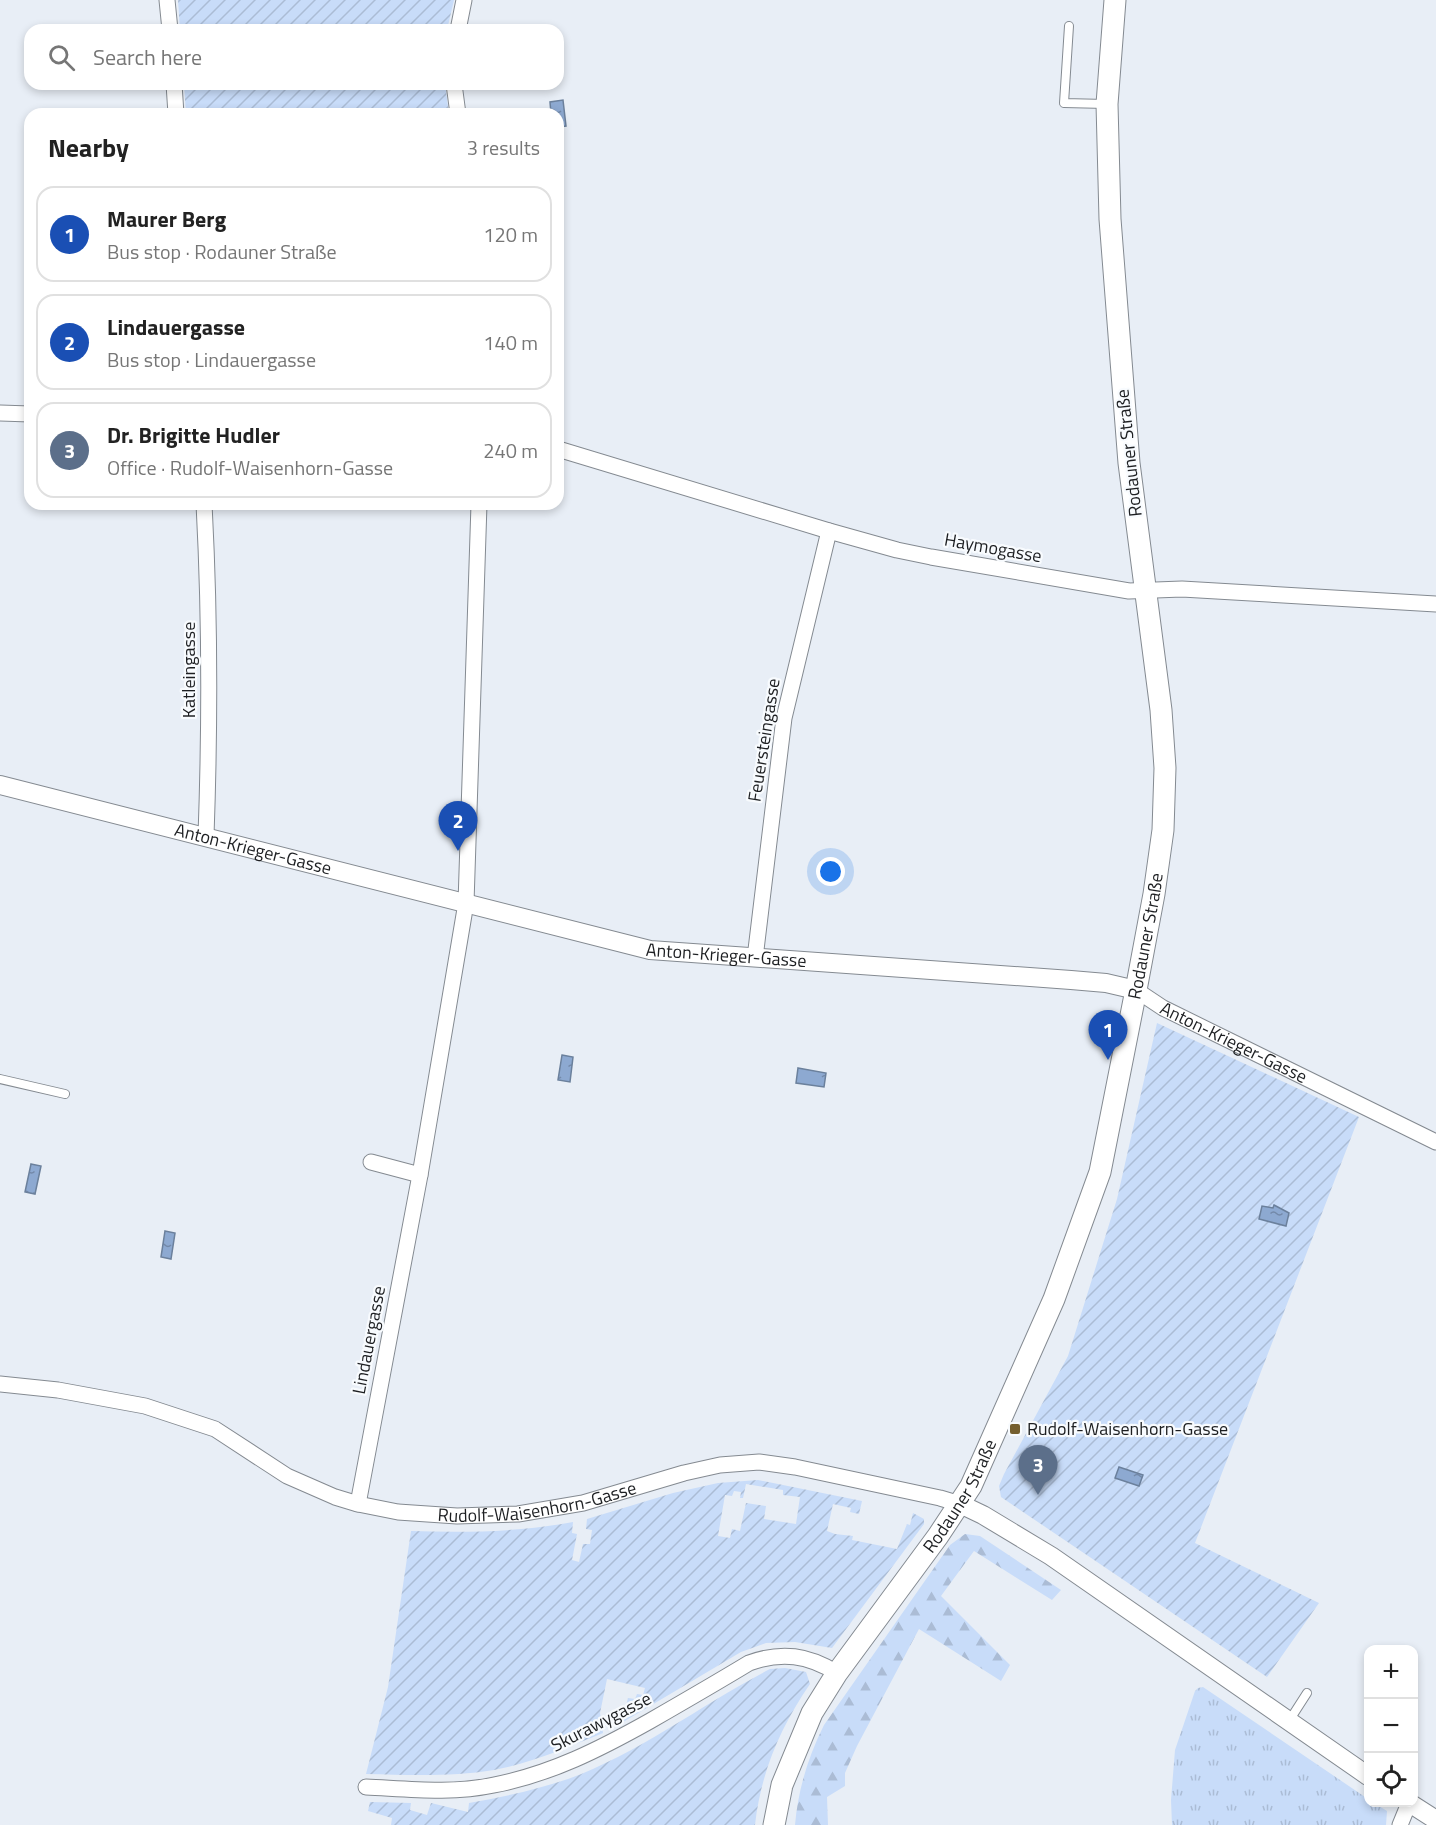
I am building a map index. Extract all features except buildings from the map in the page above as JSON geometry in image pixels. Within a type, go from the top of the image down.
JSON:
[{"type":"main road","name":"Rodauner Straße","points":[[774,1825],[782,1785],[812,1713],[837,1673],[960,1504],[977,1474],[1054,1299],[1100,1172],[1154,894],[1163,830],[1165,768],[1161,710],[1129,463],[1110,219],[1107,104],[1115,0]]},
{"type":"street","points":[[167,0],[169,24]]},
{"type":"street","points":[[459,24],[464,0]]},
{"type":"street","points":[[174,90],[176,108]]},
{"type":"street","points":[[455,90],[457,108]]},
{"type":"street","points":[[0,413],[24,414]]},
{"type":"street","name":"Haymogasse","points":[[564,451],[829,531],[931,557],[1129,591],[1182,589],[1436,604]]},
{"type":"street","name":"Katleingasse","points":[[204,510],[209,587],[206,836]]},
{"type":"street","name":"Lindauergasse","points":[[358,1504],[420,1175],[466,903],[479,510]]},
{"type":"street","name":"Feuersteingasse","points":[[755,958],[784,718],[829,531]]},
{"type":"street","name":"Anton-Krieger-Gasse","points":[[0,785],[650,950],[1071,980],[1106,983],[1136,990],[1163,1008],[1436,1142]]},
{"type":"street","points":[[371,1162],[420,1175]]},
{"type":"street","name":"Rudolf-Waisenhorn-Gasse","points":[[0,1384],[58,1390],[145,1406],[215,1429],[287,1476],[335,1497],[398,1512],[458,1516],[518,1514],[583,1503],[684,1473],[759,1462],[795,1467],[940,1498],[983,1515],[1051,1556],[1364,1773]]},
{"type":"street","name":"Skurawygasse","points":[[366,1787],[461,1790],[494,1785],[537,1774],[591,1753],[749,1663],[763,1658],[790,1656],[819,1662],[837,1673]]},
{"type":"street","points":[[1400,1825],[1407,1807]]},
{"type":"street","points":[[1415,1807],[1436,1820]]},
{"type":"lane","points":[[1070,26],[1064,103],[1107,104]]},
{"type":"lane","points":[[0,1079],[65,1094]]},
{"type":"lane","points":[[1289,1721],[1307,1693]]},
{"type":"green space","points":[[178,0],[454,0],[448,24],[180,24]]},
{"type":"green space","points":[[184,90],[446,90],[448,108],[186,108]]},
{"type":"green space","points":[[1157,1023],[1359,1117],[1195,1543],[1319,1603],[1267,1677],[1001,1497],[999,1486],[1068,1356],[1117,1199]]},
{"type":"green space","points":[[758,1480],[862,1501],[859,1514],[850,1512],[851,1508],[833,1504],[827,1531],[853,1536],[852,1540],[897,1549],[907,1524],[910,1525],[913,1513],[924,1519],[924,1524],[832,1648],[795,1642],[766,1643],[741,1652],[618,1725],[618,1708],[625,1709],[628,1698],[635,1699],[637,1694],[643,1695],[645,1688],[607,1679],[600,1713],[603,1733],[522,1763],[463,1774],[366,1774],[388,1687],[411,1531],[492,1531],[573,1522],[572,1533],[577,1534],[572,1560],[579,1562],[583,1544],[590,1544],[592,1530],[586,1529],[587,1519],[673,1493],[718,1483]],"holes":[[[746,1484],[783,1490],[783,1495],[800,1497],[796,1524],[764,1519],[766,1506],[746,1503],[740,1531],[732,1529],[730,1538],[718,1536],[725,1495],[732,1496],[734,1491],[741,1492],[740,1498],[743,1498]]]},
{"type":"green space","points":[[965,1534],[980,1536],[1061,1590],[1052,1600],[974,1551],[941,1596],[1010,1665],[1001,1681],[919,1629],[857,1746],[845,1773],[845,1786],[827,1797],[828,1825],[795,1825],[805,1774],[824,1725],[950,1545]]},
{"type":"green space","points":[[785,1668],[806,1672],[810,1684],[790,1717],[774,1751],[762,1787],[755,1825],[391,1825],[392,1818],[368,1811],[370,1802],[411,1803],[410,1810],[427,1815],[431,1803],[468,1812],[469,1803],[519,1793],[568,1779],[620,1756],[770,1669]]},
{"type":"green space","points":[[1203,1687],[1364,1796],[1364,1807],[1380,1807],[1387,1811],[1386,1825],[1172,1825],[1171,1800],[1175,1750],[1198,1688]]},
{"type":"water","points":[[563,100],[564,108],[550,108],[550,102]]},
{"type":"water","points":[[562,1055],[573,1057],[570,1082],[558,1080]]},
{"type":"water","points":[[798,1068],[826,1073],[824,1087],[796,1083]]},
{"type":"water","points":[[31,1164],[41,1166],[35,1194],[25,1192]]},
{"type":"water","points":[[1274,1205],[1289,1213],[1286,1226],[1259,1219],[1262,1206],[1273,1208]]},
{"type":"water","points":[[165,1231],[175,1233],[171,1259],[161,1257]]},
{"type":"water","points":[[1119,1467],[1143,1475],[1139,1486],[1115,1478]]},
{"type":"place","name":"Lindauergasse","points":[[458,851]]},
{"type":"place","name":"Maurer Berg","points":[[1108,1060]]},
{"type":"place","name":"Rudolf-Waisenhorn-Gasse","points":[[1015,1429]]},
{"type":"place","name":"Dr. Brigitte Hudler","points":[[1038,1495]]}]
